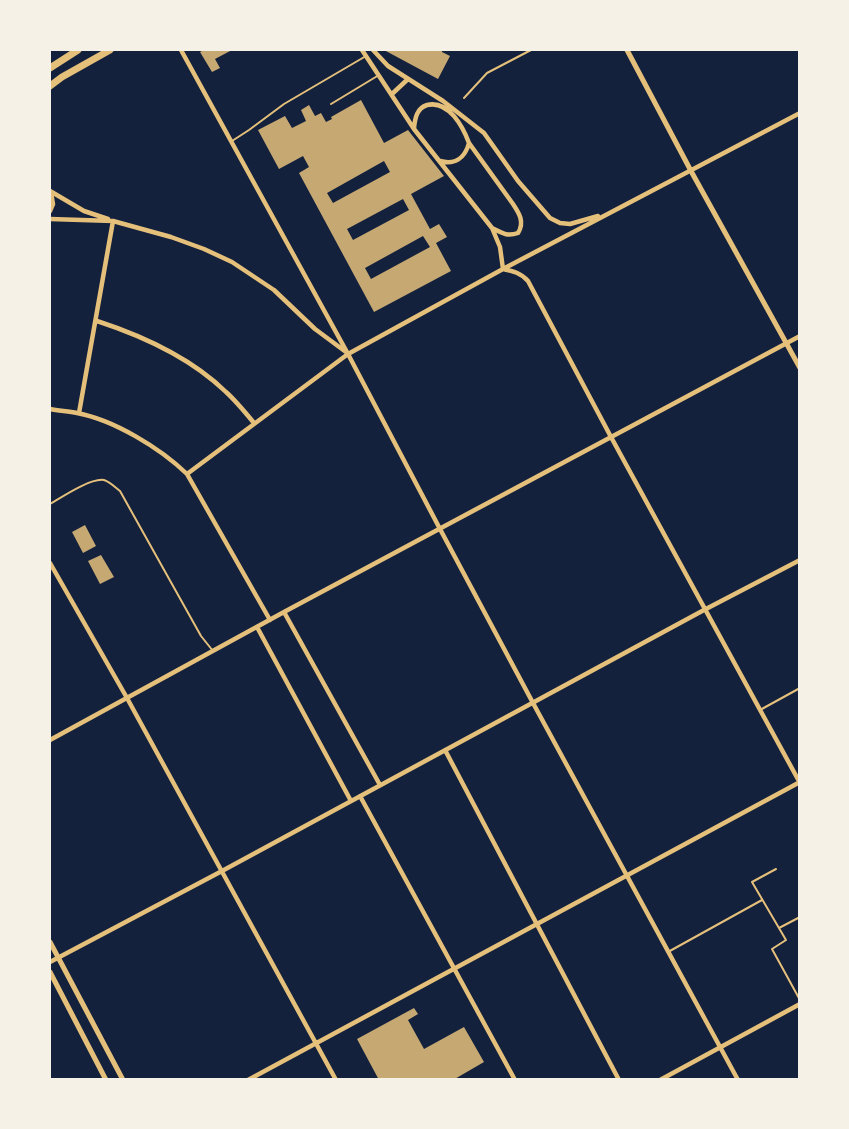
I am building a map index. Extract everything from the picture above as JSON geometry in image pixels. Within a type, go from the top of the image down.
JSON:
[{"type":"main road","points":[[50,68],[78,50]]},
{"type":"main road","points":[[50,86],[110,50]]},
{"type":"street","points":[[181,50],[348,354],[533,703],[738,1080]]},
{"type":"street","points":[[362,50],[414,129],[492,228],[500,247],[503,269]]},
{"type":"street","points":[[627,50],[800,368]]},
{"type":"street","points":[[374,51],[387,66],[484,133],[518,182],[550,219],[570,224],[606,214]]},
{"type":"street","points":[[379,75],[387,66]]},
{"type":"street","points":[[392,94],[408,79]]},
{"type":"street","points":[[414,129],[416,115],[420,109],[424,106],[443,103]]},
{"type":"street","points":[[443,103],[509,198],[522,224],[518,233],[512,235],[505,235],[492,228]]},
{"type":"street","points":[[187,474],[348,354],[606,214],[800,113]]},
{"type":"street","points":[[440,161],[459,160],[465,154],[469,143]]},
{"type":"street","points":[[50,192],[84,211],[171,237],[232,262],[273,290],[327,339],[348,354]]},
{"type":"street","points":[[50,192],[53,204],[50,211]]},
{"type":"street","points":[[50,219],[113,221]]},
{"type":"street","points":[[79,413],[113,221]]},
{"type":"street","points":[[248,1080],[799,783],[528,281],[517,272],[503,269]]},
{"type":"street","points":[[97,321],[129,331],[161,346],[197,368],[226,391],[254,423]]},
{"type":"street","points":[[50,740],[800,336]]},
{"type":"street","points":[[50,409],[79,413],[139,438],[168,457],[187,474],[270,620]]},
{"type":"street","points":[[50,962],[800,560]]},
{"type":"street","points":[[50,563],[127,698],[336,1080]]},
{"type":"street","points":[[284,612],[380,785]]},
{"type":"street","points":[[257,627],[351,801]]},
{"type":"street","points":[[445,750],[619,1080]]},
{"type":"street","points":[[360,796],[515,1080]]},
{"type":"street","points":[[50,942],[123,1080]]},
{"type":"street","points":[[50,972],[106,1080]]},
{"type":"street","points":[[660,1080],[800,1002]]},
{"type":"lane","points":[[232,141],[284,104],[366,56]]},
{"type":"lane","points":[[331,104],[379,75]]},
{"type":"lane","points":[[50,504],[94,481],[104,480],[120,491],[201,636],[213,651]]},
{"type":"lane","points":[[760,710],[800,688]]},
{"type":"lane","points":[[776,869],[752,882],[786,940],[772,949],[800,1002]]},
{"type":"lane","points":[[668,952],[762,900]]},
{"type":"lane","points":[[779,928],[800,917]]},
{"type":"path","points":[[464,98],[487,73],[531,50]]},
{"type":"building","points":[[232,50],[215,59],[220,68],[212,72],[200,52]]},
{"type":"building","points":[[384,50],[442,50],[450,56],[438,79]]},
{"type":"building","points":[[361,100],[384,143],[408,130],[444,176],[411,194],[430,229],[439,224],[447,237],[436,243],[451,271],[374,312],[299,173],[309,167],[303,156],[279,169],[258,130],[285,116],[292,128],[306,121],[301,110],[309,105],[315,116],[321,113],[326,122],[332,119],[331,117]],"holes":[[[384,161],[390,172],[333,203],[327,193]],[[403,199],[409,210],[353,240],[347,229]],[[423,236],[430,247],[371,279],[365,268]]]},
{"type":"building","points":[[85,525],[96,546],[83,553],[72,532]]},
{"type":"building","points":[[101,555],[114,577],[100,584],[88,561]]},
{"type":"building","points":[[414,1008],[418,1014],[408,1020],[424,1049],[464,1027],[484,1062],[453,1080],[379,1080],[357,1039]]}]
